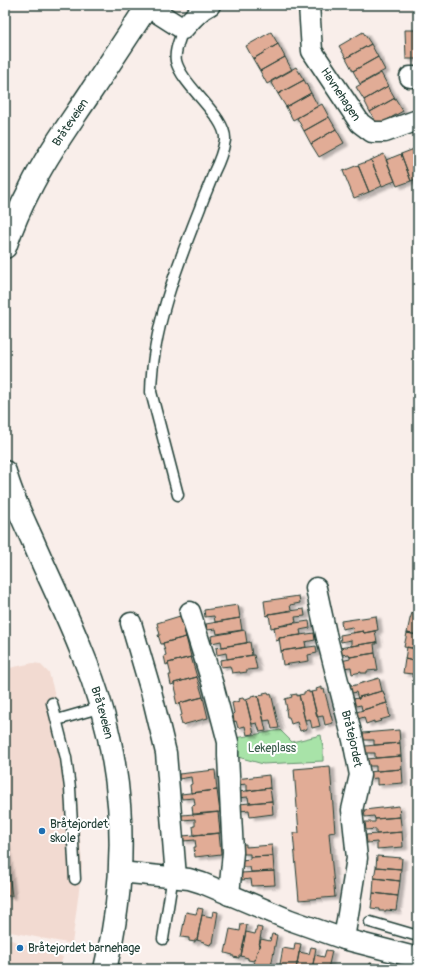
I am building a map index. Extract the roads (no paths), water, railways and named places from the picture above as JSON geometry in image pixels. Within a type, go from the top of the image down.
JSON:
[{"type":"main road","name":"Bråteveien","points":[[5,247],[12,227],[27,194],[41,168],[56,143],[148,6]]},
{"type":"main road","name":"Bråteveien","points":[[5,472],[13,496],[82,650],[102,708],[110,739],[120,817],[121,863],[116,916],[105,969]]},
{"type":"street","points":[[148,6],[183,29],[204,8],[210,5]]},
{"type":"street","name":"Havnehagen","points":[[309,5],[312,51],[360,123],[372,132],[385,132],[418,121]]},
{"type":"street","name":"Bråtejordet","points":[[316,588],[353,740],[360,775],[352,810],[357,858],[344,939]]},
{"type":"street","points":[[190,612],[213,685],[228,742],[234,852],[229,895]]},
{"type":"street","points":[[131,623],[152,691],[166,753],[174,877]]},
{"type":"street","points":[[120,872],[189,879],[290,920],[344,939],[418,958]]},
{"type":"lane","points":[[178,495],[151,392],[151,374],[157,336],[175,274],[221,156],[225,139],[220,122],[183,77],[176,61],[176,50],[183,29]]},
{"type":"lane","points":[[52,703],[66,758],[71,790],[76,879]]},
{"type":"lane","points":[[57,720],[102,708]]},
{"type":"lane","points":[[163,939],[174,877]]},
{"type":"lane","points":[[370,922],[418,936]]},
{"type":"place","name":"Bråtejordet skole","points":[[42,831]]},
{"type":"place","name":"Bråtejordet barnehage","points":[[20,948]]},
{"type":"park label","name":"Lekeplass","points":[[272,748]]}]
